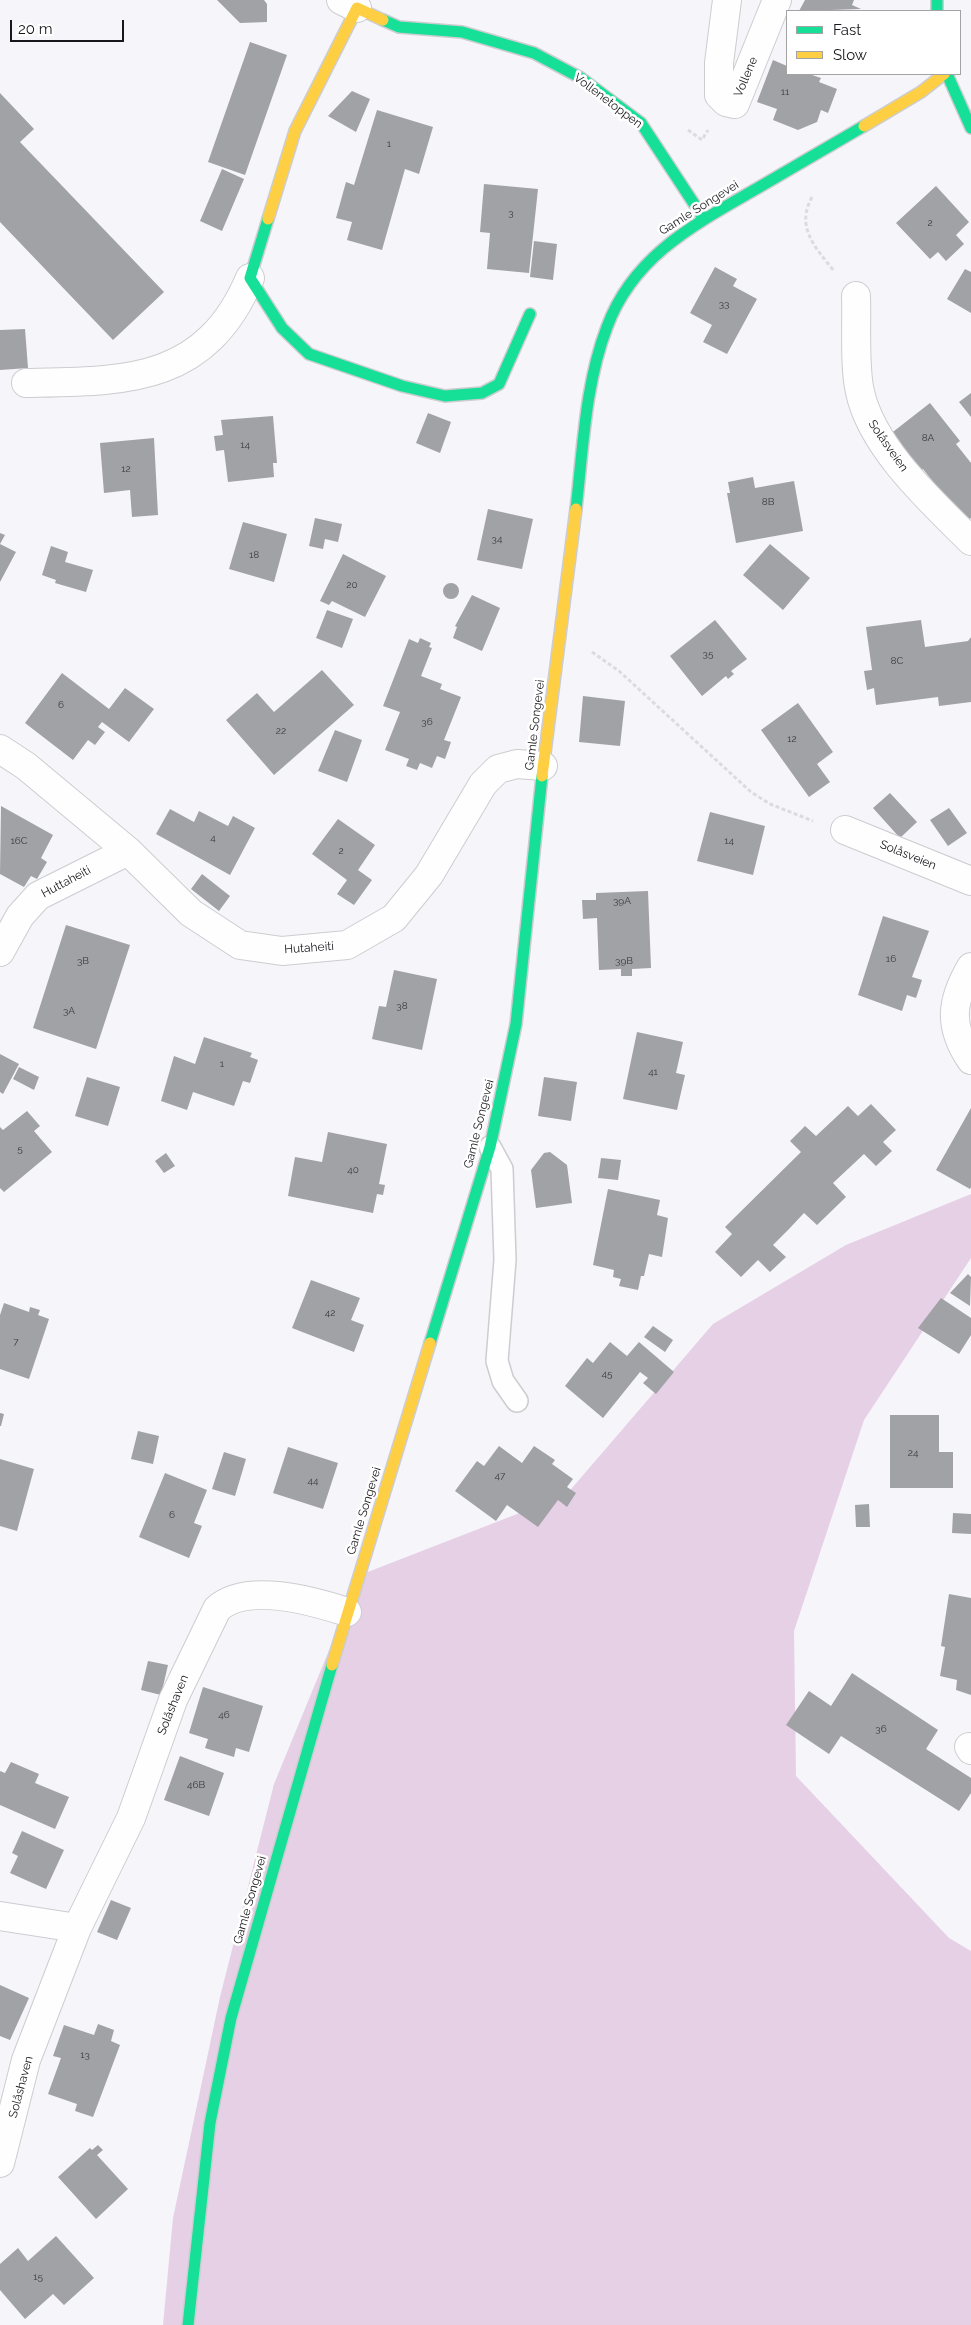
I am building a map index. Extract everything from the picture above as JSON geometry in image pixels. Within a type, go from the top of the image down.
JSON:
[{"type":"main road","name":"Vollenetoppen","points":[[250,278],[295,131],[349,4],[399,27],[462,32],[534,52],[581,78],[641,123],[704,219]]},
{"type":"main road","name":"Gamle Songevei","points":[[188,2325],[210,2123],[231,2018],[347,1612],[490,1146],[516,1024],[543,766],[591,387],[601,339],[615,306],[638,272],[664,246],[704,219],[894,109],[944,75]]},
{"type":"main road","points":[[945,75],[971,128]]},
{"type":"main road","points":[[250,278],[282,328],[309,354],[402,386],[445,396],[482,393],[499,384],[530,314]]},
{"type":"street","name":"Vollene","points":[[727,0],[719,63],[719,95],[726,102],[735,104],[777,0]]},
{"type":"street","name":"Vollenetoppen","points":[[26,383],[110,381],[171,366],[204,346],[241,299],[250,278]]},
{"type":"street","name":"Solåsveien","points":[[856,296],[859,390],[866,414],[877,434],[922,492],[971,541]]},
{"type":"street","name":"Hutaheiti","points":[[0,749],[26,766],[128,851],[191,913],[240,945],[282,950],[347,945],[394,918],[429,875],[483,784],[498,770],[516,764],[543,766]]},
{"type":"street","name":"Solåsveien","points":[[845,830],[971,882]]},
{"type":"street","name":"Huttaheiti","points":[[0,952],[20,916],[38,896],[128,851]]},
{"type":"street","points":[[971,967],[960,986],[953,1015],[960,1044],[971,1060]]},
{"type":"street","name":"Solåshaven","points":[[0,2163],[26,2060],[77,1928],[131,1818],[173,1700],[217,1608],[226,1600],[259,1594],[323,1604],[347,1612]]},
{"type":"street","points":[[0,1916],[77,1928]]},
{"type":"lane","points":[[490,1146],[502,1169],[505,1241],[498,1361],[503,1381],[517,1401]]},
{"type":"path","points":[[815,194],[811,199],[806,218],[810,242],[856,296]]},
{"type":"path","points":[[560,637],[577,641],[619,671],[751,792],[770,804],[828,827],[845,830]]},
{"type":"shaded area","points":[[971,1194],[971,1258],[864,1420],[794,1631],[796,1776],[949,1938],[971,1951],[971,2325],[163,2325],[173,2218],[220,1997],[274,1784],[360,1575],[566,1495],[713,1324],[846,1245]]},
{"type":"building","points":[[217,0],[264,0],[267,4],[267,22],[240,23]]},
{"type":"building","points":[[805,0],[854,0],[852,5],[861,9],[830,10],[800,10]]},
{"type":"building","points":[[250,42],[287,55],[245,175],[208,162]]},
{"type":"building","points":[[773,60],[786,66],[786,75],[812,75],[821,78],[819,82],[837,89],[828,113],[821,110],[817,122],[798,130],[773,120],[777,109],[757,102]]},
{"type":"building","points":[[352,91],[370,99],[356,132],[328,116]]},
{"type":"building","points":[[0,93],[34,129],[20,142],[164,292],[113,340],[0,222]]},
{"type":"building","points":[[377,110],[433,127],[419,174],[405,169],[382,250],[347,240],[352,222],[336,218],[346,182],[354,185]]},
{"type":"building","points":[[222,169],[244,179],[222,231],[200,221]]},
{"type":"building","points":[[484,184],[538,189],[529,273],[487,269],[490,233],[480,232]]},
{"type":"building","points":[[936,186],[969,222],[956,235],[964,244],[946,261],[938,252],[930,259],[896,223]]},
{"type":"building","points":[[534,241],[557,244],[553,280],[530,277]]},
{"type":"building","points":[[715,267],[737,279],[733,286],[757,299],[727,354],[703,342],[712,325],[690,313]]},
{"type":"building","points":[[965,269],[971,272],[971,313],[947,299]]},
{"type":"building","points":[[25,329],[28,368],[0,370],[0,330]]},
{"type":"building","points":[[971,393],[971,417],[959,402]]},
{"type":"building","points":[[930,403],[960,441],[956,444],[971,463],[971,518],[965,522],[923,469],[918,472],[889,435]]},
{"type":"building","points":[[428,413],[451,422],[440,453],[416,443]]},
{"type":"building","points":[[273,416],[277,463],[273,463],[274,477],[228,482],[224,450],[216,451],[214,436],[223,435],[221,420]]},
{"type":"building","points":[[154,438],[158,515],[132,517],[130,490],[104,493],[100,443]]},
{"type":"building","points":[[753,477],[755,488],[794,481],[803,531],[736,543],[727,493],[730,493],[728,482]]},
{"type":"building","points":[[488,509],[533,519],[522,569],[477,560]]},
{"type":"building","points":[[315,518],[342,524],[338,542],[325,539],[323,549],[309,546]]},
{"type":"building","points":[[243,522],[287,534],[274,582],[229,569]]},
{"type":"building","points":[[0,533],[5,535],[0,544]]},
{"type":"building","points":[[0,544],[16,552],[0,582]]},
{"type":"building","points":[[770,544],[810,578],[783,610],[743,575]]},
{"type":"building","points":[[51,546],[68,552],[65,562],[93,570],[86,592],[55,583],[56,580],[42,575]]},
{"type":"building","points":[[343,554],[386,576],[365,617],[332,601],[329,605],[320,601]]},
{"type":"building","points":[[448,583],[454,583],[459,588],[457,597],[448,599],[443,594],[443,588]]},
{"type":"building","points":[[472,595],[500,608],[482,651],[453,638],[457,627],[455,626]]},
{"type":"building","points":[[327,610],[353,619],[342,648],[316,638]]},
{"type":"building","points":[[715,620],[747,659],[731,671],[734,674],[728,679],[726,676],[702,696],[670,656]]},
{"type":"building","points":[[921,620],[925,647],[968,641],[971,637],[971,702],[939,706],[938,697],[876,705],[874,688],[867,690],[864,671],[872,670],[866,627]]},
{"type":"building","points":[[420,638],[431,643],[429,647],[432,648],[421,676],[442,684],[440,689],[461,697],[444,740],[451,742],[445,759],[437,756],[432,768],[420,763],[417,770],[406,766],[409,759],[385,750],[400,712],[383,706],[409,639],[418,643]]},
{"type":"building","points":[[322,670],[354,705],[274,775],[226,720],[257,693],[274,712]]},
{"type":"building","points":[[62,673],[109,709],[125,688],[154,709],[129,742],[102,722],[98,727],[105,732],[95,745],[88,740],[73,760],[25,723]]},
{"type":"building","points":[[583,696],[625,701],[620,746],[579,742]]},
{"type":"building","points":[[798,703],[833,752],[817,764],[830,782],[809,797],[761,730]]},
{"type":"building","points":[[335,730],[362,740],[347,782],[318,771]]},
{"type":"building","points":[[890,793],[917,822],[900,838],[873,808]]},
{"type":"building","points":[[1,806],[53,835],[41,858],[47,862],[37,879],[31,876],[24,887],[0,874]]},
{"type":"building","points":[[949,808],[967,833],[948,846],[930,820]]},
{"type":"building","points":[[170,809],[194,822],[199,811],[228,826],[233,816],[255,828],[230,875],[156,834]]},
{"type":"building","points":[[710,812],[765,826],[753,875],[697,861]]},
{"type":"building","points":[[338,819],[375,845],[358,870],[372,880],[354,905],[337,894],[347,880],[312,854]]},
{"type":"building","points":[[202,874],[230,896],[219,911],[191,889]]},
{"type":"building","points":[[648,891],[651,968],[632,969],[632,976],[621,976],[621,969],[599,970],[597,918],[583,919],[582,900],[596,900],[596,893]]},
{"type":"building","points":[[883,916],[929,931],[912,977],[922,980],[916,998],[907,995],[902,1011],[858,995]]},
{"type":"building","points":[[66,925],[130,945],[96,1049],[33,1028]]},
{"type":"building","points":[[394,970],[437,979],[422,1050],[372,1039],[379,1006],[386,1007]]},
{"type":"building","points":[[637,1032],[683,1042],[676,1073],[685,1075],[677,1110],[623,1099]]},
{"type":"building","points":[[204,1037],[252,1053],[250,1057],[258,1060],[250,1083],[243,1081],[234,1106],[193,1092],[187,1110],[161,1101],[174,1056],[195,1064]]},
{"type":"building","points":[[0,1054],[19,1064],[3,1094],[0,1092]]},
{"type":"building","points":[[19,1067],[39,1077],[34,1090],[13,1079]]},
{"type":"building","points":[[87,1077],[120,1087],[108,1126],[75,1116]]},
{"type":"building","points":[[544,1077],[577,1082],[571,1121],[538,1116]]},
{"type":"building","points":[[871,1104],[896,1130],[883,1142],[892,1151],[876,1166],[864,1154],[833,1183],[846,1197],[817,1225],[804,1213],[773,1245],[786,1257],[770,1272],[758,1260],[741,1277],[715,1252],[732,1234],[725,1227],[801,1152],[790,1141],[805,1126],[816,1136],[848,1106],[858,1116]]},
{"type":"building","points":[[971,1108],[971,1187],[970,1189],[936,1170]]},
{"type":"building","points":[[27,1111],[40,1126],[34,1131],[52,1152],[4,1192],[0,1188],[0,1127],[3,1130]]},
{"type":"building","points":[[328,1132],[387,1144],[379,1184],[385,1185],[383,1195],[377,1194],[373,1213],[288,1196],[295,1157],[322,1162]]},
{"type":"building","points":[[550,1152],[567,1165],[572,1203],[536,1208],[531,1170],[544,1153]]},
{"type":"building","points":[[166,1153],[175,1166],[164,1173],[155,1161]]},
{"type":"building","points":[[601,1158],[621,1160],[618,1180],[598,1178]]},
{"type":"building","points":[[608,1189],[660,1200],[657,1215],[668,1218],[662,1257],[649,1254],[644,1276],[641,1276],[638,1290],[619,1286],[621,1279],[613,1277],[614,1270],[593,1265]]},
{"type":"building","points":[[968,1274],[971,1277],[970,1306],[950,1293]]},
{"type":"building","points":[[311,1280],[360,1298],[351,1320],[364,1325],[354,1352],[292,1328]]},
{"type":"building","points":[[941,1298],[971,1318],[971,1335],[959,1354],[918,1328]]},
{"type":"building","points":[[4,1303],[29,1312],[30,1307],[40,1310],[38,1315],[49,1319],[29,1379],[0,1369],[0,1315]]},
{"type":"building","points":[[653,1326],[673,1340],[665,1352],[644,1337]]},
{"type":"building","points":[[610,1342],[627,1356],[639,1342],[674,1372],[656,1394],[643,1383],[648,1378],[640,1372],[603,1418],[565,1386],[587,1358],[593,1363]]},
{"type":"building","points":[[0,1413],[4,1414],[1,1426],[0,1426]]},
{"type":"building","points":[[890,1415],[939,1415],[939,1452],[953,1452],[953,1488],[890,1488]]},
{"type":"building","points":[[138,1431],[159,1436],[153,1464],[131,1459]]},
{"type":"building","points":[[499,1446],[522,1463],[534,1446],[555,1460],[552,1464],[573,1479],[567,1487],[576,1493],[567,1507],[558,1500],[538,1527],[507,1505],[496,1521],[455,1491],[477,1461],[484,1466]]},
{"type":"building","points":[[288,1447],[338,1463],[323,1509],[273,1493]]},
{"type":"building","points":[[224,1452],[246,1459],[235,1496],[212,1489]]},
{"type":"building","points":[[0,1459],[34,1469],[17,1531],[0,1526]]},
{"type":"building","points":[[165,1473],[207,1490],[194,1523],[202,1526],[189,1558],[139,1537]]},
{"type":"building","points":[[869,1504],[870,1527],[856,1527],[855,1505]]},
{"type":"building","points":[[953,1513],[971,1514],[971,1534],[952,1533]]},
{"type":"building","points":[[949,1594],[971,1598],[971,1695],[956,1690],[957,1680],[940,1676],[945,1647],[941,1646]]},
{"type":"building","points":[[148,1661],[168,1665],[161,1695],[141,1690]]},
{"type":"building","points":[[852,1673],[938,1730],[926,1749],[971,1778],[971,1793],[959,1811],[841,1736],[829,1754],[786,1725],[809,1691],[831,1706]]},
{"type":"building","points":[[203,1687],[263,1706],[249,1752],[236,1748],[234,1757],[205,1748],[208,1739],[189,1733]]},
{"type":"building","points":[[180,1756],[224,1773],[209,1816],[164,1800]]},
{"type":"building","points":[[11,1762],[39,1774],[35,1783],[69,1797],[55,1829],[0,1805],[0,1771],[5,1773]]},
{"type":"building","points":[[22,1831],[64,1850],[46,1889],[10,1873],[18,1856],[12,1853]]},
{"type":"building","points":[[111,1900],[131,1908],[117,1940],[97,1932]]},
{"type":"building","points":[[0,1985],[29,1998],[10,2040],[0,2036]]},
{"type":"building","points":[[98,2024],[114,2030],[111,2041],[120,2045],[93,2117],[75,2111],[77,2104],[48,2094],[61,2058],[53,2056],[64,2025],[94,2035]]},
{"type":"building","points":[[98,2145],[103,2150],[97,2155],[128,2189],[96,2219],[58,2177],[90,2148],[92,2150]]},
{"type":"building","points":[[56,2236],[94,2278],[64,2305],[53,2294],[25,2319],[0,2290],[0,2264],[18,2248],[28,2261]]},
{"type":"traffic: fast","points":[[937,0],[937,10]]},
{"type":"traffic: fast","points":[[383,20],[399,27],[462,32],[534,53],[581,78],[641,123],[704,219]]},
{"type":"traffic: fast","points":[[947,75],[971,128]]},
{"type":"traffic: fast","points":[[576,509],[586,417],[594,371],[607,327],[618,302],[633,280],[649,261],[689,229],[864,126]]},
{"type":"traffic: fast","points":[[268,219],[250,278],[282,328],[309,354],[402,386],[445,396],[482,393],[499,384],[530,314]]},
{"type":"traffic: fast","points":[[430,1343],[490,1147],[516,1024],[542,776]]},
{"type":"traffic: fast","points":[[188,2325],[210,2123],[231,2018],[332,1665]]},
{"type":"traffic: slow","points":[[268,219],[295,131],[357,8],[383,20]]},
{"type":"traffic: slow","points":[[864,126],[921,92],[943,75]]},
{"type":"traffic: slow","points":[[542,776],[576,509]]},
{"type":"traffic: slow","points":[[332,1665],[430,1343]]}]
